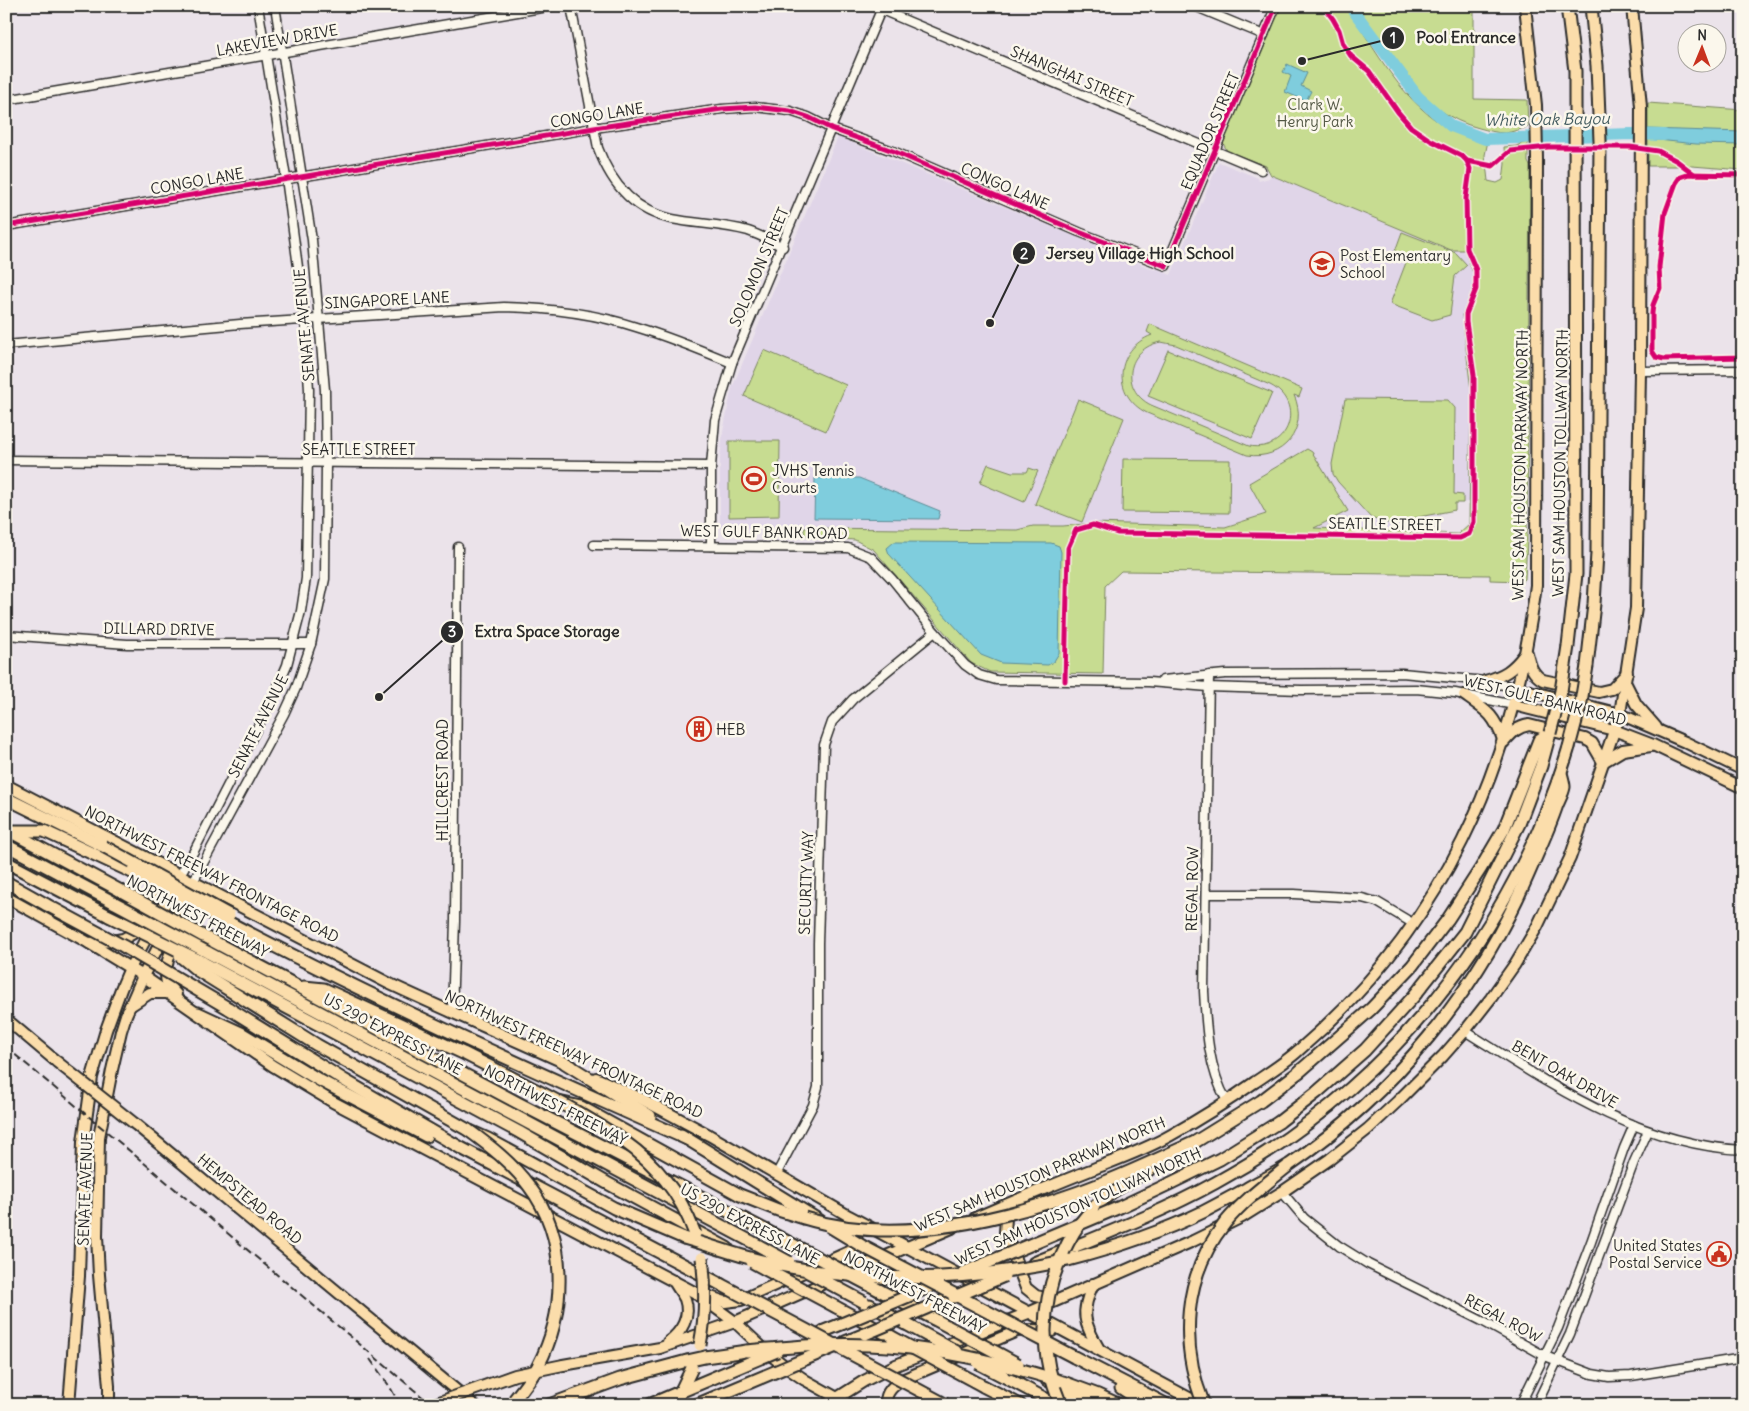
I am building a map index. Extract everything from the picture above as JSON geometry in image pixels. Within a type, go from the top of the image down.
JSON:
[{"type":"highway","name":"WEST SAM HOUSTON TOLLWAY NORTH","points":[[649,1405],[1120,1207],[1220,1159],[1280,1122],[1316,1094],[1365,1050],[1414,996],[1465,932],[1504,856],[1541,766],[1561,691],[1576,574],[1575,71],[1567,6]]},
{"type":"highway","points":[[696,1405],[1174,1204],[1236,1172],[1286,1140],[1332,1104],[1375,1066],[1409,1032],[1449,983],[1481,937],[1512,884],[1542,821],[1566,757],[1579,708],[1587,666],[1594,604],[1596,560],[1600,161],[1599,105],[1591,6]]},
{"type":"highway","points":[[1061,1405],[1053,1387],[1045,1352],[1044,1317],[1049,1288],[1074,1231],[1093,1208],[1112,1192],[1261,1101],[1299,1072],[1371,1009],[1412,966],[1448,919],[1504,829],[1540,740],[1550,733]]},
{"type":"highway","points":[[1203,1405],[1192,1370],[1188,1349],[1187,1327],[1195,1281],[1200,1265],[1216,1235],[1226,1221],[1247,1200],[1369,1101],[1420,1047],[1464,990],[1491,948],[1521,890],[1564,787],[1561,771]]},
{"type":"highway","points":[[6,798],[103,846],[289,954],[502,1057],[686,1139]]},
{"type":"highway","points":[[8,830],[44,831],[228,918]]},
{"type":"highway","name":"NORTHWEST FREEWAY","points":[[8,830],[297,986],[518,1103],[766,1230],[1093,1405]]},
{"type":"highway","name":"US 290 EXPRESS LANE","points":[[6,845],[115,903],[202,961],[752,1242],[1057,1405]]},
{"type":"highway","points":[[6,862],[172,948],[202,961],[495,1119],[737,1254],[1020,1405]]},
{"type":"highway","points":[[9,884],[123,946],[344,1080],[461,1148],[946,1404]]},
{"type":"highway","points":[[202,961],[318,1045],[468,1130],[614,1208],[684,1238],[747,1257],[801,1269],[866,1276],[934,1278],[987,1274],[1041,1266],[1104,1250],[1143,1237],[1202,1213],[1288,1166]]},
{"type":"highway","points":[[297,986],[324,988],[465,1054],[560,1103],[621,1138],[649,1161],[666,1179],[680,1200],[695,1234],[702,1258],[706,1295],[700,1345],[692,1368],[674,1405]]},
{"type":"highway","points":[[198,1013],[241,1033],[319,1080],[426,1136],[461,1148]]},
{"type":"highway","points":[[565,1063],[862,1246],[978,1306],[1073,1359],[1147,1405]]},
{"type":"highway","points":[[560,1103],[581,1107],[740,1195],[813,1221],[874,1229],[891,1230],[937,1227],[980,1220],[1034,1207],[1087,1189],[1195,1142]]},
{"type":"highway","points":[[468,1130],[510,1164],[530,1186],[543,1210],[552,1234],[558,1261],[559,1292],[556,1316],[549,1342],[538,1367],[508,1405]]},
{"type":"highway","points":[[549,1405],[620,1378],[663,1366],[740,1352],[819,1345],[918,1349],[968,1357],[1017,1368],[1060,1381],[1120,1405]]},
{"type":"highway","points":[[1073,1359],[1167,1405]]},
{"type":"main road","name":"WEST SAM HOUSTON PARKWAY NORTH","points":[[431,1405],[515,1375],[660,1348],[735,1322],[1016,1200],[1124,1157],[1169,1136],[1227,1101],[1291,1057],[1330,1021],[1384,963],[1414,924],[1444,875],[1484,795],[1504,742],[1514,705],[1526,652],[1536,585],[1536,104],[1525,6]]},
{"type":"main road","points":[[826,1405],[896,1365],[1058,1300],[1201,1237],[1242,1216],[1282,1192],[1330,1159],[1368,1129],[1417,1083],[1465,1031],[1507,976],[1542,918],[1570,858],[1620,714],[1636,608],[1640,371],[1641,107],[1632,6]]},
{"type":"main road","points":[[1526,652],[1530,667],[1536,676],[1543,680],[1599,692],[1612,689],[1626,678]]},
{"type":"main road","points":[[1485,681],[1497,678],[1516,667],[1526,652]]},
{"type":"main road","points":[[1626,678],[1636,704],[1660,731]]},
{"type":"main road","name":"WEST GULF BANK ROAD","points":[[1518,688],[1620,714],[1743,770]]},
{"type":"main road","points":[[1464,695],[1489,712],[1504,742],[1520,726],[1529,725],[1585,739],[1592,743],[1603,762]]},
{"type":"main road","name":"WEST GULF BANK ROAD","points":[[1514,705],[1614,730],[1653,745],[1743,788]]},
{"type":"main road","points":[[1603,762],[1623,750],[1653,745]]},
{"type":"main road","name":"NORTHWEST FREEWAY FRONTAGE ROAD","points":[[6,785],[390,984],[642,1099],[710,1134],[849,1216],[1203,1405]]},
{"type":"main road","points":[[89,943],[112,942],[132,934],[151,896],[151,878],[133,850]]},
{"type":"main road","name":"SENATE AVENUE","points":[[69,1405],[79,1276],[83,1142],[92,1077],[106,1030],[130,968],[180,875]]},
{"type":"main road","name":"SENATE AVENUE","points":[[109,1405],[97,1236],[99,1137],[119,1039],[130,1006],[143,976],[193,882]]},
{"type":"main road","points":[[6,898],[89,943],[143,976],[273,1066],[333,1102],[694,1292],[735,1322],[786,1367],[850,1405]]},
{"type":"main road","points":[[182,1003],[168,984],[168,958],[192,906],[204,901],[228,900]]},
{"type":"main road","points":[[130,1006],[150,993],[167,992]]},
{"type":"main road","name":"HEMPSTEAD ROAD","points":[[6,1018],[474,1405]]},
{"type":"main road","points":[[1016,1200],[1006,1218],[1005,1233],[1026,1288],[1036,1296],[1058,1300]]},
{"type":"main road","points":[[694,1292],[725,1302],[741,1300],[851,1251],[856,1241],[857,1232],[849,1216]]},
{"type":"main road","points":[[660,1348],[680,1331],[686,1314],[685,1299],[673,1280]]},
{"type":"main road","points":[[1093,1284],[1087,1298],[1084,1319],[1087,1329],[1100,1350]]},
{"type":"main road","points":[[886,1405],[886,1399],[891,1387],[904,1378],[1017,1331],[1065,1332]]},
{"type":"street","name":"SENATE AVENUE","points":[[180,875],[274,695],[287,665],[306,578],[309,390],[305,319],[286,178],[258,6]]},
{"type":"street","name":"SENATE AVENUE","points":[[193,882],[284,714],[296,688],[311,644],[324,579],[325,390],[319,318],[312,240],[275,6]]},
{"type":"street","name":"LAKEVIEW DRIVE","points":[[6,100],[553,6]]},
{"type":"street","points":[[571,6],[598,148],[612,179],[626,196],[640,206],[669,218],[747,231],[783,246]]},
{"type":"street","name":"SHANGHAI STREET","points":[[872,6],[1261,170]]},
{"type":"street","points":[[1194,6],[1264,36]]},
{"type":"street","name":"EQUADOR STREET","points":[[1166,266],[1276,6]]},
{"type":"street","name":"SOLOMON STREET","points":[[711,546],[711,466],[714,420],[732,363],[882,10]]},
{"type":"street","name":"CONGO LANE","points":[[6,226],[302,175],[594,128],[722,109],[755,107],[790,111],[808,117],[832,129],[893,151],[1079,232],[1166,266]]},
{"type":"street","name":"SINGAPORE LANE","points":[[6,345],[319,318],[534,308],[568,311],[635,326],[732,363]]},
{"type":"street","points":[[1640,371],[1743,370]]},
{"type":"street","name":"SEATTLE STREET","points":[[6,460],[711,466]]},
{"type":"street","name":"WEST GULF BANK ROAD","points":[[594,545],[848,548],[858,550],[871,557],[892,579],[935,632],[966,665],[979,675],[996,680],[1149,682],[1208,687],[1302,690],[1409,689],[1464,695],[1514,705]]},
{"type":"street","name":"HILLCREST ROAD","points":[[452,1013],[455,921],[458,548]]},
{"type":"street","name":"SECURITY WAY","points":[[777,1173],[813,1105],[818,1087],[818,944],[824,746],[832,722],[853,699],[935,632]]},
{"type":"street","name":"DILLARD DRIVE","points":[[6,635],[127,644],[311,644]]},
{"type":"street","name":"WEST GULF BANK ROAD","points":[[1149,682],[1209,675],[1402,673],[1485,681],[1518,688]]},
{"type":"street","name":"REGAL ROW","points":[[1209,675],[1204,951],[1205,1015],[1214,1065],[1220,1087],[1227,1101]]},
{"type":"street","points":[[1206,894],[1294,894],[1362,898],[1378,902],[1414,924]]},
{"type":"street","name":"BENT OAK DRIVE","points":[[1465,1031],[1577,1100],[1614,1119],[1699,1146],[1743,1150]]},
{"type":"street","points":[[1520,1405],[1545,1356],[1575,1284],[1634,1125]]},
{"type":"street","points":[[1536,1405],[1558,1361],[1634,1162],[1648,1131]]},
{"type":"street","name":"REGAL ROW","points":[[1282,1192],[1304,1218],[1339,1246],[1545,1356],[1592,1374],[1620,1378],[1743,1358]]},
{"type":"street","points":[[1575,1284],[1587,1289]]},
{"type":"shaded area","points":[[838,137],[1155,270],[1157,269],[1171,275],[1219,162],[1258,178],[1259,181],[1269,178],[1271,175],[1451,250],[1464,250],[1475,283],[1462,315],[1471,391],[1469,502],[1455,503],[1455,510],[1440,514],[1440,534],[1302,528],[1266,514],[1225,527],[1094,523],[1033,526],[1017,530],[720,527],[720,459],[723,432],[732,388]]},
{"type":"green space","name":"Clark W. Henry Park","points":[[1281,6],[1346,6],[1392,75],[1419,107],[1435,120],[1452,130],[1488,141],[1485,155],[1488,181],[1497,183],[1503,180],[1505,164],[1504,147],[1516,146],[1528,141],[1528,162],[1530,166],[1527,541],[1525,579],[1523,581],[1490,580],[1490,575],[1121,571],[1105,586],[1103,674],[990,672],[971,663],[874,550],[855,540],[808,537],[804,533],[804,528],[1017,530],[1033,526],[1094,523],[1225,527],[1266,514],[1249,483],[1307,449],[1312,452],[1348,511],[1314,528],[1458,534],[1469,524],[1471,391],[1462,315],[1475,283],[1464,250],[1451,250],[1271,175],[1266,166],[1227,151],[1223,143]]},
{"type":"green space","points":[[1355,6],[1474,6],[1474,99],[1527,100],[1528,127],[1505,133],[1495,132],[1458,120],[1439,109],[1406,79],[1379,43]]},
{"type":"green space","points":[[1648,103],[1743,110],[1743,170],[1692,166],[1648,166]]},
{"type":"green space","points":[[1402,232],[1456,253],[1467,265],[1455,276],[1450,315],[1432,320],[1390,304],[1407,260],[1394,254]]},
{"type":"green space","points":[[1150,324],[1302,389],[1299,397],[1294,395],[1298,408],[1298,420],[1290,440],[1282,448],[1272,453],[1260,456],[1247,455],[1147,413],[1135,405],[1127,395],[1123,384],[1122,372],[1125,361],[1131,351],[1140,342],[1152,335],[1147,332]],"holes":[[[1161,342],[1176,345],[1270,385],[1281,393],[1288,403],[1290,414],[1288,425],[1283,435],[1274,442],[1263,446],[1249,446],[1151,405],[1141,398],[1134,389],[1131,380],[1134,360],[1149,346]]]},
{"type":"green space","points":[[764,350],[846,385],[826,431],[744,396]]},
{"type":"green space","points":[[1168,350],[1272,393],[1252,439],[1148,396]]},
{"type":"green space","points":[[1078,399],[1124,418],[1082,522],[1035,504]]},
{"type":"green space","points":[[1345,399],[1448,400],[1455,408],[1454,494],[1463,495],[1463,503],[1455,503],[1455,510],[1393,522],[1386,523],[1371,518],[1333,474],[1332,464]]},
{"type":"green space","name":"JVHS Tennis Courts","points":[[729,441],[780,441],[779,516],[729,517]]},
{"type":"green space","points":[[1123,459],[1230,460],[1229,513],[1122,512]]},
{"type":"green space","points":[[988,464],[1012,472],[1027,472],[1029,468],[1038,471],[1024,502],[980,483]]},
{"type":"water","points":[[1287,64],[1307,73],[1301,86],[1311,91],[1306,101],[1285,92],[1291,76],[1283,72]]},
{"type":"water","points":[[1648,129],[1743,132],[1743,145],[1696,144],[1648,139]]},
{"type":"water","points":[[815,478],[859,478],[940,511],[938,519],[814,518]]},
{"type":"water","points":[[894,542],[1051,543],[1059,546],[1061,552],[1059,653],[1054,661],[1048,665],[1001,663],[981,655],[889,554],[887,548]]},
{"type":"waterway","name":"White Oak Bayou","points":[[1350,6],[1418,97],[1451,126],[1485,139],[1631,134],[1664,135]]},
{"type":"railway","points":[[6,1047],[432,1405]]},
{"type":"railway","points":[[370,1359],[400,1405]]},
{"type":"cycle path","points":[[6,226],[594,128],[722,109],[755,107],[790,111],[808,117],[832,129],[893,151],[1079,232],[1166,266],[1276,6]]},
{"type":"cycle path","points":[[1323,6],[1333,19],[1343,44],[1351,56],[1369,71],[1411,127],[1430,140],[1462,156],[1467,161],[1493,166],[1510,151],[1548,147],[1630,147],[1658,151],[1677,161],[1694,174]]},
{"type":"cycle path","points":[[1065,681],[1068,548],[1076,530],[1093,525],[1118,533],[1460,538],[1469,534],[1474,522],[1474,375],[1466,314],[1476,289],[1476,270],[1467,249],[1466,198],[1470,169],[1467,161]]},
{"type":"cycle path","points":[[1743,175],[1689,174],[1680,177],[1676,183],[1665,213],[1659,267],[1660,288],[1652,313],[1652,351],[1656,357],[1664,359],[1743,357]]},
{"type":"place","name":"Pool Entrance","points":[[1302,61]]},
{"type":"place","name":"Post Elementary School","points":[[1322,264]]},
{"type":"place","name":"Jersey Village High School","points":[[990,323]]},
{"type":"place","name":"JVHS Tennis Courts","points":[[754,479]]},
{"type":"place","name":"Extra Space Storage","points":[[379,697]]},
{"type":"place","name":"HEB","points":[[699,729]]},
{"type":"place","name":"United States Postal Service","points":[[1719,1254]]}]
